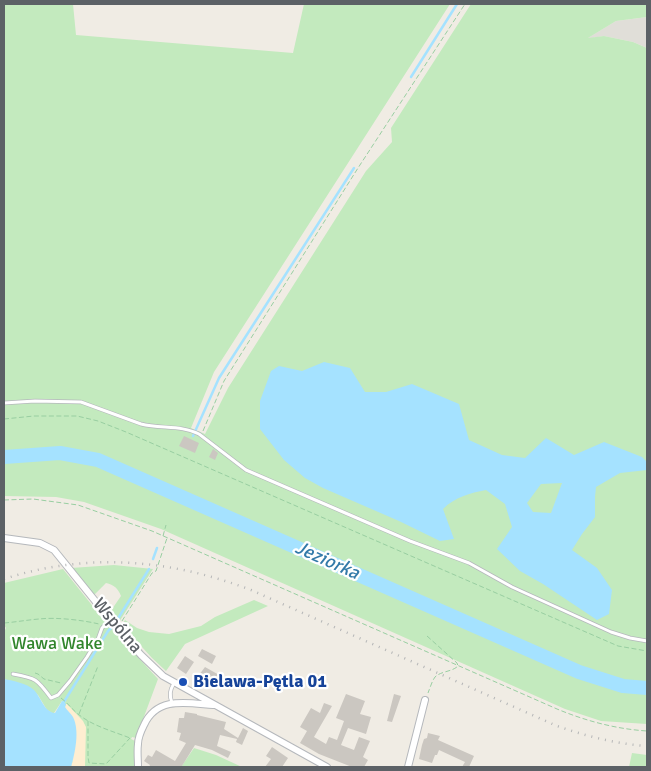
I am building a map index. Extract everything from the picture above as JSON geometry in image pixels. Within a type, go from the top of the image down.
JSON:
[{"type":"street","name":"Wspólna","points":[[4,538],[44,544],[58,554],[117,628],[163,676],[327,767]]},
{"type":"street","points":[[408,767],[425,700]]},
{"type":"street","name":"Wspólna","points":[[172,703],[184,702],[217,706]]},
{"type":"street","points":[[138,767],[138,741],[146,720],[159,708],[172,703]]},
{"type":"lane","points":[[4,403],[35,401],[81,402],[141,424],[192,430],[246,470],[410,541],[469,563],[512,587],[610,632],[647,641]]},
{"type":"lane","points":[[13,674],[30,677],[37,681],[51,698],[58,695],[87,657],[105,624]]},
{"type":"lane","points":[[172,703],[170,690],[175,682]]},
{"type":"path","points":[[201,435],[224,380],[465,4]]},
{"type":"path","points":[[4,419],[77,416],[126,432],[618,646],[647,651]]},
{"type":"path","points":[[4,500],[33,499],[78,505],[116,518],[163,536],[557,710],[598,724],[647,730]]},
{"type":"path","points":[[163,536],[166,525]]},
{"type":"path","points":[[117,628],[152,574],[156,571],[167,538]]},
{"type":"path","points":[[4,623],[40,618],[105,624]]},
{"type":"path","points":[[427,636],[458,666]]},
{"type":"path","points":[[78,714],[98,666]]},
{"type":"path","points":[[425,700],[435,678],[443,672],[458,666]]},
{"type":"path","points":[[62,699],[88,721],[131,738],[106,764],[89,763],[88,721]]},
{"type":"shaded area","points":[[647,17],[647,48],[633,42],[604,36],[586,39],[616,21]]},
{"type":"green space","points":[[4,4],[73,4],[76,35],[293,53],[304,4],[450,4],[214,372],[191,428],[205,434],[228,388],[366,171],[392,142],[391,128],[471,4],[647,4],[647,17],[616,21],[588,38],[604,36],[633,42],[647,48],[647,724],[601,721],[565,709],[161,529],[84,502],[56,497],[4,496]]},
{"type":"green space","points":[[114,565],[153,569],[119,622],[110,612],[121,596],[117,589],[106,583],[94,595],[71,568]]},
{"type":"green space","name":"Wawa Wake","points":[[63,569],[103,619],[158,679],[136,738],[132,737],[131,739],[135,741],[136,767],[71,767],[73,760],[65,707],[62,701],[54,713],[52,713],[47,710],[38,695],[26,686],[4,679],[4,632],[6,628],[4,625],[4,583]]},
{"type":"green space","points":[[254,600],[268,606],[185,644],[166,671],[122,625],[125,620],[137,628],[149,632],[169,634],[201,626],[215,617]]},
{"type":"green space","points":[[194,748],[216,755],[242,767],[181,767]]},
{"type":"green space","points":[[632,753],[647,755],[647,767],[629,767]]},
{"type":"sand","points":[[66,704],[83,721],[86,727],[85,767],[71,767],[73,760]]},
{"type":"water","points":[[324,362],[350,368],[365,392],[386,392],[412,384],[459,404],[469,440],[502,455],[525,458],[546,438],[574,455],[604,442],[642,457],[647,462],[647,470],[620,473],[596,487],[595,517],[572,550],[597,568],[612,590],[609,614],[597,620],[520,571],[497,549],[512,527],[505,504],[486,490],[463,496],[443,509],[454,539],[440,541],[305,478],[284,460],[260,429],[260,401],[271,371],[279,366],[302,371]],"holes":[[[562,483],[551,513],[533,512],[527,503],[541,484]]]},
{"type":"water","points":[[4,679],[20,683],[34,690],[45,707],[51,712],[55,713],[62,701],[66,704],[65,707],[73,717],[76,729],[75,749],[71,767],[4,767]]},
{"type":"building","points":[[184,436],[199,443],[195,453],[179,446]]},
{"type":"building","points":[[213,449],[218,453],[215,460],[209,457]]},
{"type":"building","points":[[202,649],[216,656],[212,664],[198,656]]},
{"type":"building","points":[[185,656],[194,662],[186,674],[177,668]]},
{"type":"building","points":[[205,667],[228,680],[223,688],[199,675]]},
{"type":"building","points":[[346,694],[365,701],[360,714],[371,717],[366,734],[348,728],[341,745],[354,750],[359,737],[370,741],[363,757],[368,760],[364,767],[352,767],[319,754],[300,743],[307,731],[300,727],[311,708],[320,713],[324,703],[332,706],[314,737],[326,744],[329,737],[337,740],[344,721],[336,718]]},
{"type":"building","points":[[394,694],[401,696],[392,722],[387,721]]},
{"type":"building","points":[[185,712],[226,722],[224,729],[238,738],[243,728],[248,731],[242,745],[236,742],[237,739],[220,735],[217,746],[231,752],[228,758],[212,750],[195,745],[182,766],[185,767],[149,767],[150,765],[144,761],[148,755],[152,757],[156,750],[175,761],[186,743],[179,740],[181,733],[177,732],[179,718],[184,718]]},
{"type":"building","points":[[428,733],[440,736],[438,740],[474,756],[469,767],[462,767],[465,762],[439,750],[432,763],[419,759],[424,739],[427,738]]},
{"type":"building","points":[[272,747],[288,758],[282,767],[265,767],[271,759],[266,756]]},
{"type":"waterway","points":[[411,77],[457,4]]},
{"type":"waterway","points":[[193,436],[219,378],[354,168]]},
{"type":"waterway","name":"Jeziorka","points":[[4,457],[60,453],[98,460],[579,672],[623,686],[647,688]]},
{"type":"waterway","points":[[153,559],[157,548]]},
{"type":"waterway","points":[[117,620],[149,569]]},
{"type":"waterway","points":[[62,705],[111,628]]},
{"type":"railway","points":[[4,579],[35,570],[97,562],[128,563],[190,571],[251,590],[557,726],[601,739],[647,746]]},
{"type":"place","name":"Bielawa-Pętla 01","points":[[183,682]]}]
